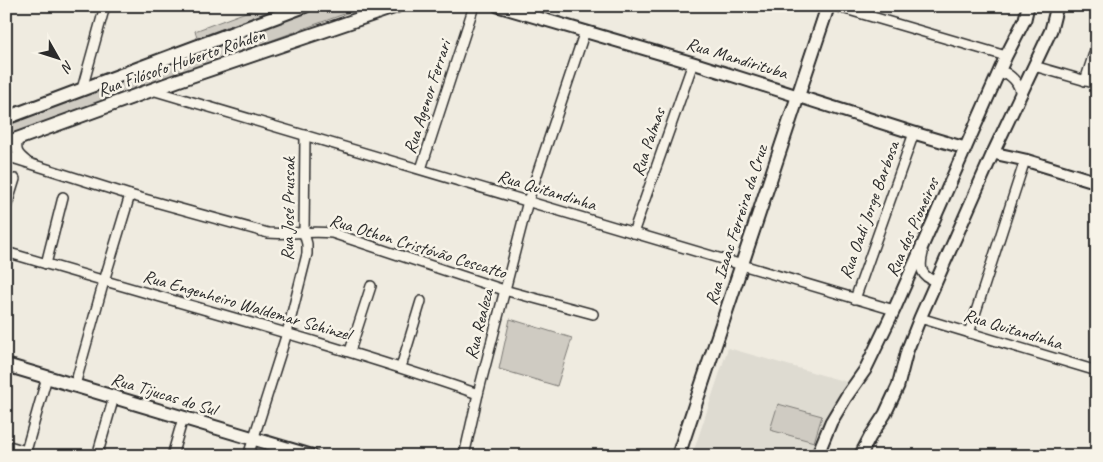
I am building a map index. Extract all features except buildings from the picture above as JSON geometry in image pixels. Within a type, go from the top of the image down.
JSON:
[{"type":"main road","name":"Rua Filósofo Huberto Rohden","points":[[6,118],[305,6]]},
{"type":"main road","name":"Rua Filósofo Huberto Rohden","points":[[12,141],[179,80],[397,6]]},
{"type":"main road","name":"Rua Izaac Ferreira da Cruz","points":[[678,456],[828,6]]},
{"type":"main road","name":"Rua Tijucas do Sul","points":[[6,365],[312,456]]},
{"type":"street","points":[[82,89],[105,6]]},
{"type":"street","name":"Rua Agenor Ferrari","points":[[421,169],[474,6]]},
{"type":"street","name":"Rua Mandirituba","points":[[498,6],[693,62],[965,148]]},
{"type":"street","points":[[835,6],[1006,56]]},
{"type":"street","name":"Rua dos Pioneiros","points":[[817,456],[831,422],[865,370],[894,310],[1006,56],[1025,19],[1028,6]]},
{"type":"street","points":[[860,456],[885,414],[898,386],[920,318],[1051,30],[1057,6]]},
{"type":"street","name":"Rua Realeza","points":[[464,456],[504,290],[528,201],[585,31]]},
{"type":"street","points":[[1085,81],[1097,44]]},
{"type":"street","name":"Rua Palmas","points":[[633,233],[693,62]]},
{"type":"street","points":[[1034,66],[1097,84]]},
{"type":"street","points":[[997,76],[1006,72],[1018,83],[1021,94]]},
{"type":"street","points":[[179,80],[178,92],[192,102]]},
{"type":"street","name":"Rua Quitandinha","points":[[152,90],[894,310]]},
{"type":"street","name":"Rua Oadi Jorge Barbosa","points":[[855,299],[914,133]]},
{"type":"street","name":"Rua José Prussak","points":[[248,456],[287,333],[307,254],[304,232],[305,135]]},
{"type":"street","points":[[12,141],[17,154],[30,165]]},
{"type":"street","points":[[993,154],[1025,160],[1097,182]]},
{"type":"street","name":"Rua Othon Cristóvão Cescatto","points":[[6,156],[130,195],[268,233],[332,233],[504,290],[593,314]]},
{"type":"street","points":[[969,332],[1025,160]]},
{"type":"street","points":[[6,208],[15,179]]},
{"type":"street","points":[[75,385],[130,195]]},
{"type":"street","points":[[46,264],[63,197]]},
{"type":"street","points":[[932,224],[920,269],[929,279],[936,281]]},
{"type":"street","name":"Rua Engenheiro Waldemar Schinzel","points":[[6,252],[350,351],[478,394]]},
{"type":"street","points":[[350,351],[370,286]]},
{"type":"street","points":[[401,367],[421,300]]},
{"type":"street","name":"Rua Quitandinha","points":[[920,318],[1097,371]]},
{"type":"street","points":[[9,446],[26,451],[48,377]]},
{"type":"street","points":[[97,456],[114,397]]},
{"type":"street","points":[[172,456],[183,418]]},
{"type":"shaded area","points":[[262,6],[284,6],[197,38],[195,31]]},
{"type":"shaded area","points":[[323,6],[366,6],[6,137],[6,124]]},
{"type":"shaded area","points":[[510,319],[572,338],[557,386],[499,369]]},
{"type":"shaded area","points":[[728,348],[850,383],[813,456],[692,456]]},
{"type":"shaded area","points":[[778,404],[822,416],[814,442],[770,430]]}]
